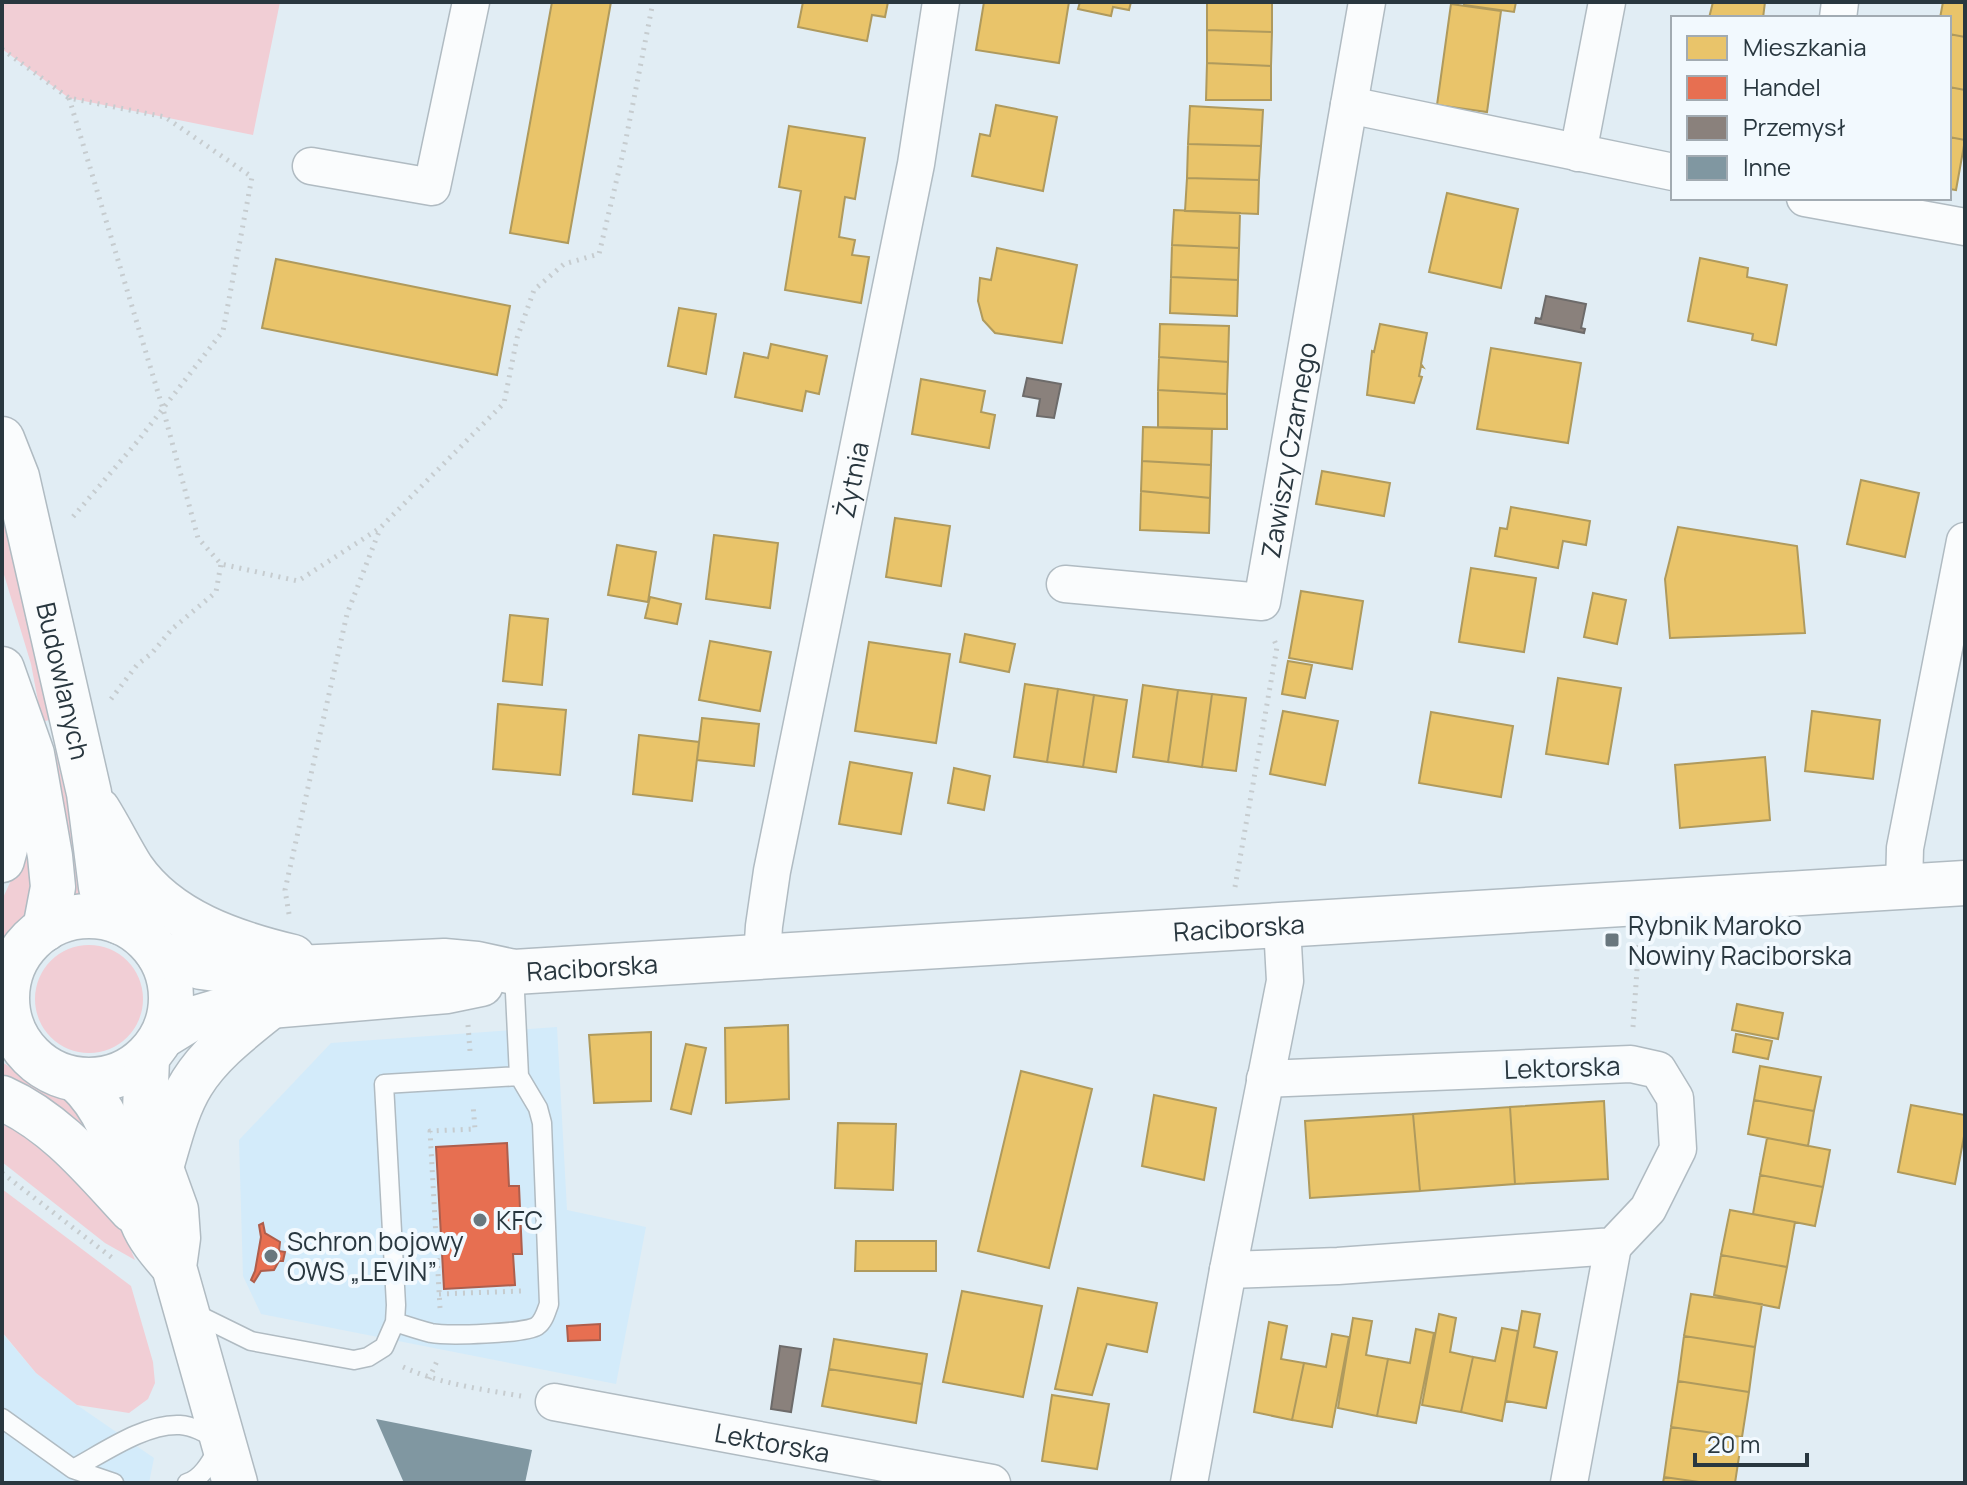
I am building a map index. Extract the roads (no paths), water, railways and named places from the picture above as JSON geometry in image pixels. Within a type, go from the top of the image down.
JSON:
[{"type":"main road","name":"Budowlanych","points":[[2,439],[17,477],[89,793],[101,887],[120,922]]},
{"type":"main road","name":"Budowlanych","points":[[2,669],[32,754],[53,887],[21,952]]},
{"type":"main road","points":[[2,708],[9,810],[8,839],[2,860]]},
{"type":"main road","points":[[89,793],[133,870],[156,895],[185,917],[238,942],[334,966]]},
{"type":"main road","name":"Raciborska","points":[[158,953],[201,967],[231,971],[444,961],[514,972],[1965,883]]},
{"type":"main road","points":[[155,1047],[132,1069],[110,1078],[77,1080],[47,1069],[12,1044],[7,1007],[9,979],[21,952],[76,917],[93,916],[120,922],[141,934],[167,969],[172,999],[170,1015],[155,1047],[145,1111],[150,1138],[162,1164],[176,1210],[178,1238],[174,1267],[235,1483]]},
{"type":"main road","name":"Raciborska","points":[[155,1047],[189,1020],[213,1012],[447,991],[475,986],[514,972]]},
{"type":"main road","points":[[162,1164],[178,1112],[192,1083],[227,1042],[272,1005]]},
{"type":"main road","points":[[77,1080],[102,1109],[115,1135],[142,1221],[152,1242],[174,1267]]},
{"type":"main road","points":[[2,1098],[38,1118],[67,1142],[142,1221]]},
{"type":"street","points":[[311,166],[432,187],[471,2]]},
{"type":"street","name":"Żytnia","points":[[762,957],[772,871],[916,164],[941,2]]},
{"type":"street","name":"Zawiszy Czarnego","points":[[1065,584],[1262,602],[1367,2]]},
{"type":"street","points":[[1578,153],[1607,2]]},
{"type":"street","points":[[1349,105],[1671,172]]},
{"type":"street","points":[[1816,200],[1965,227]]},
{"type":"street","points":[[1904,887],[1905,848],[1965,541]]},
{"type":"street","points":[[1189,1483],[1285,981],[1282,926]]},
{"type":"street","name":"Lektorska","points":[[1265,1079],[1631,1064],[1658,1070],[1675,1098],[1678,1149],[1648,1209],[1613,1246]]},
{"type":"street","points":[[1228,1270],[1338,1266],[1613,1246],[1569,1483]]},
{"type":"street","name":"Lektorska","points":[[554,1402],[898,1474],[992,1483]]},
{"type":"lane","points":[[395,1322],[441,1334],[536,1327],[544,1318],[549,1304],[542,1123],[538,1108],[519,1076],[514,972]]},
{"type":"lane","points":[[186,1309],[251,1341],[354,1360],[368,1357],[384,1347],[395,1322],[384,1084],[519,1076]]},
{"type":"lane","points":[[2,1418],[73,1469],[104,1481]]},
{"type":"lane","points":[[73,1469],[141,1433],[181,1425],[222,1442],[195,1481],[187,1483]]},
{"type":"place","name":"Rybnik Maroko Nowiny Raciborska","points":[[1612,940]]},
{"type":"place","name":"KFC","points":[[480,1220]]},
{"type":"place","name":"Schron bojowy OWS „LEVIN”","points":[[271,1256]]}]
